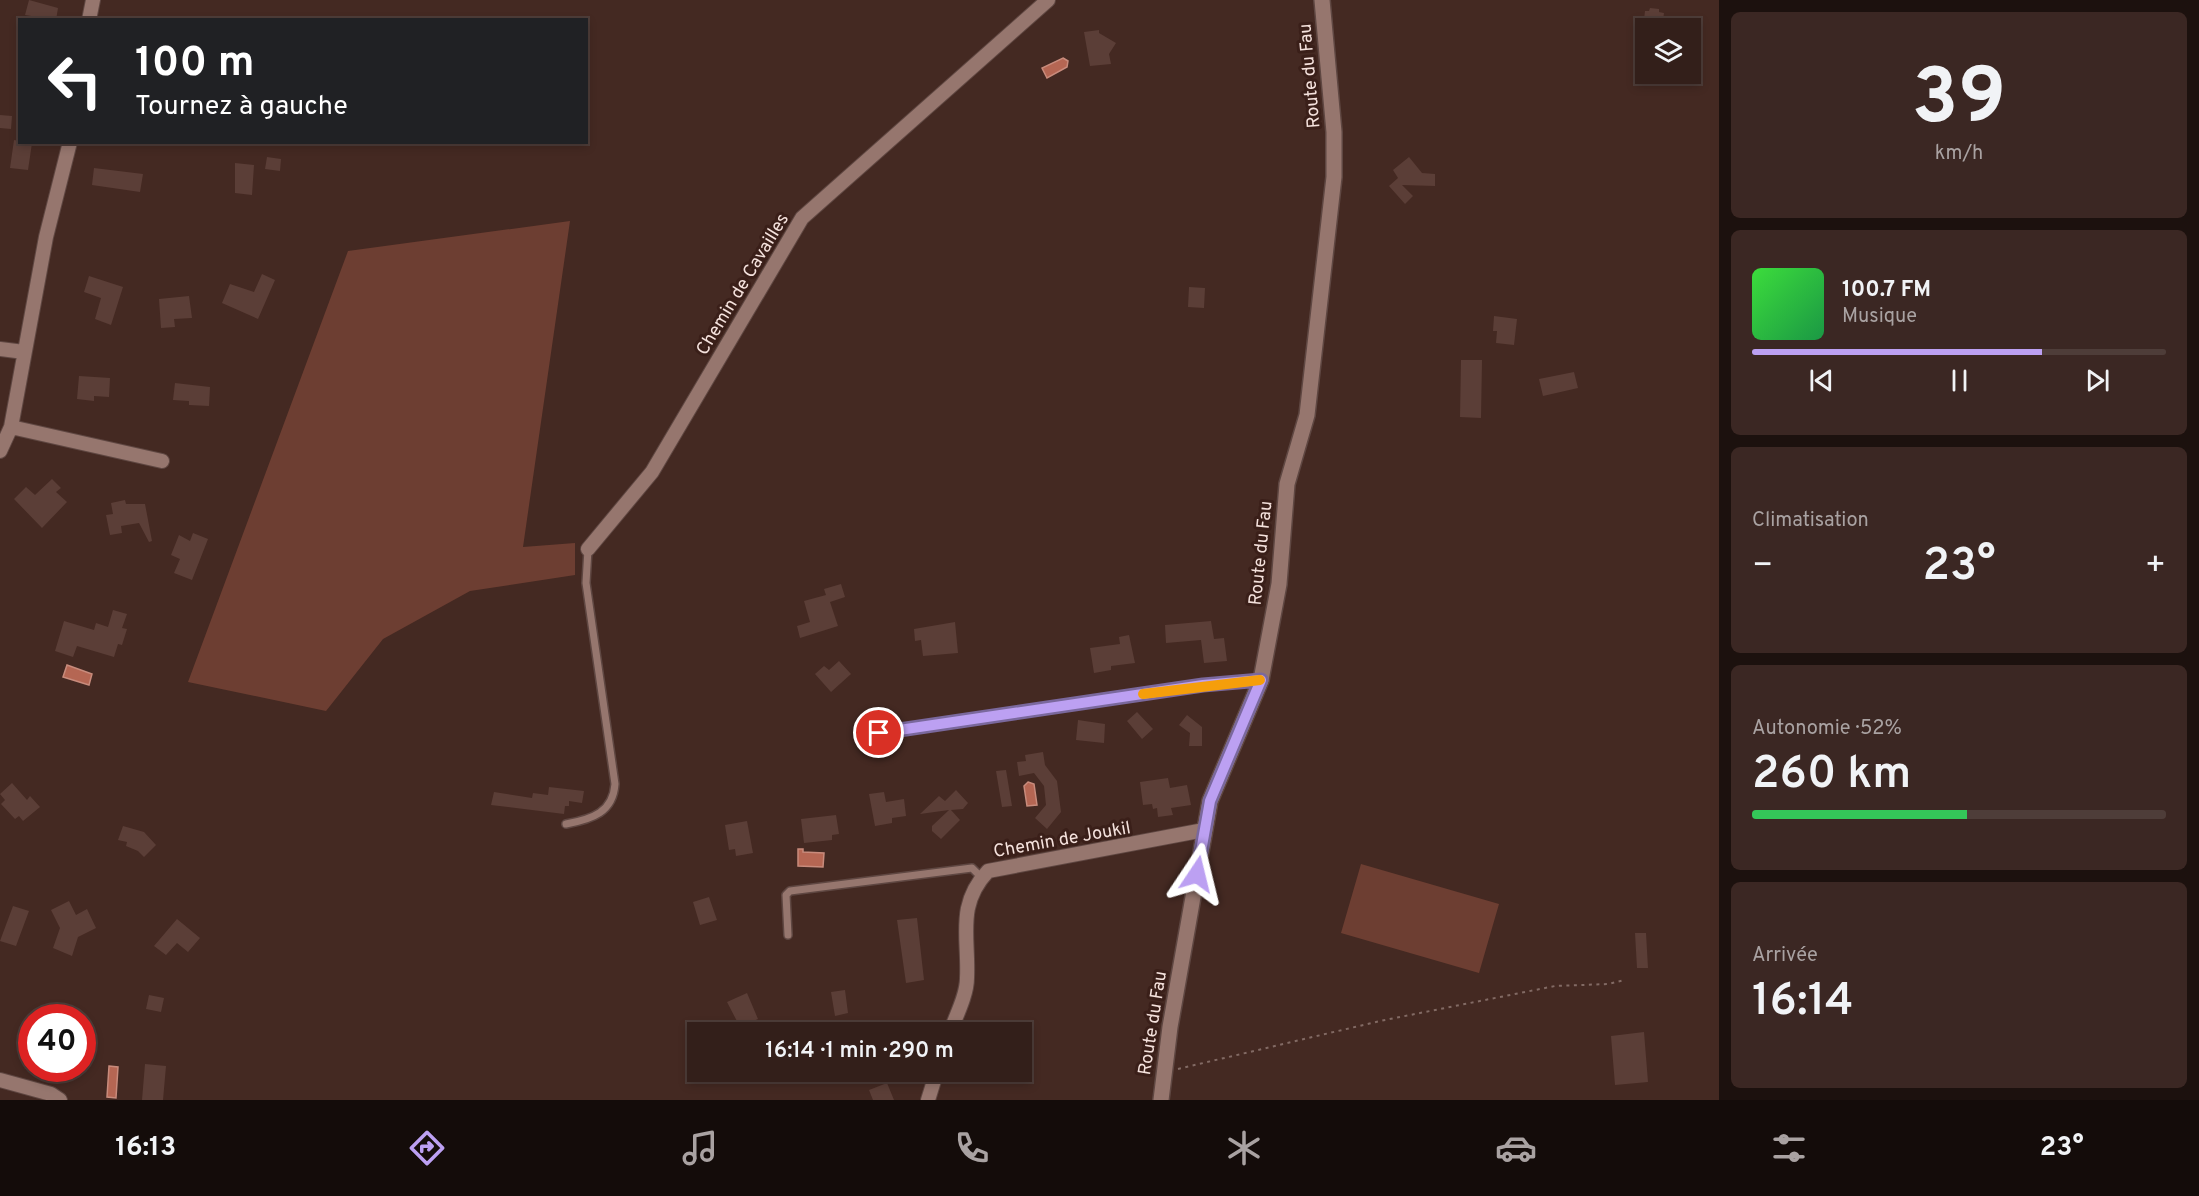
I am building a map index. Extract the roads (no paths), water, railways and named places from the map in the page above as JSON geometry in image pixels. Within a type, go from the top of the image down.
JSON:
[{"type":"street","points":[[89,18],[93,0]]},
{"type":"street","name":"Chemin de Cavailles","points":[[588,549],[652,472],[802,218],[1048,0]]},
{"type":"street","name":"Route du Fau","points":[[1161,1100],[1163,1072],[1210,801],[1261,680],[1279,584],[1287,484],[1307,415],[1334,177],[1334,132],[1322,0]]},
{"type":"street","points":[[0,451],[11,428],[46,237],[69,144]]},
{"type":"street","points":[[0,349],[24,352]]},
{"type":"street","points":[[11,428],[162,461]]},
{"type":"street","name":"Chemin de Joukil","points":[[953,1022],[968,980],[965,926],[973,887],[988,871],[1204,830]]},
{"type":"street","points":[[0,1080],[51,1094],[60,1100]]},
{"type":"street","points":[[928,1100],[934,1082]]},
{"type":"lane","points":[[566,824],[600,814],[609,806],[614,796],[615,783],[586,583],[588,549]]},
{"type":"lane","points":[[879,733],[1203,685],[1261,680]]},
{"type":"lane","points":[[788,935],[786,895],[790,891],[972,868],[981,877]]}]
